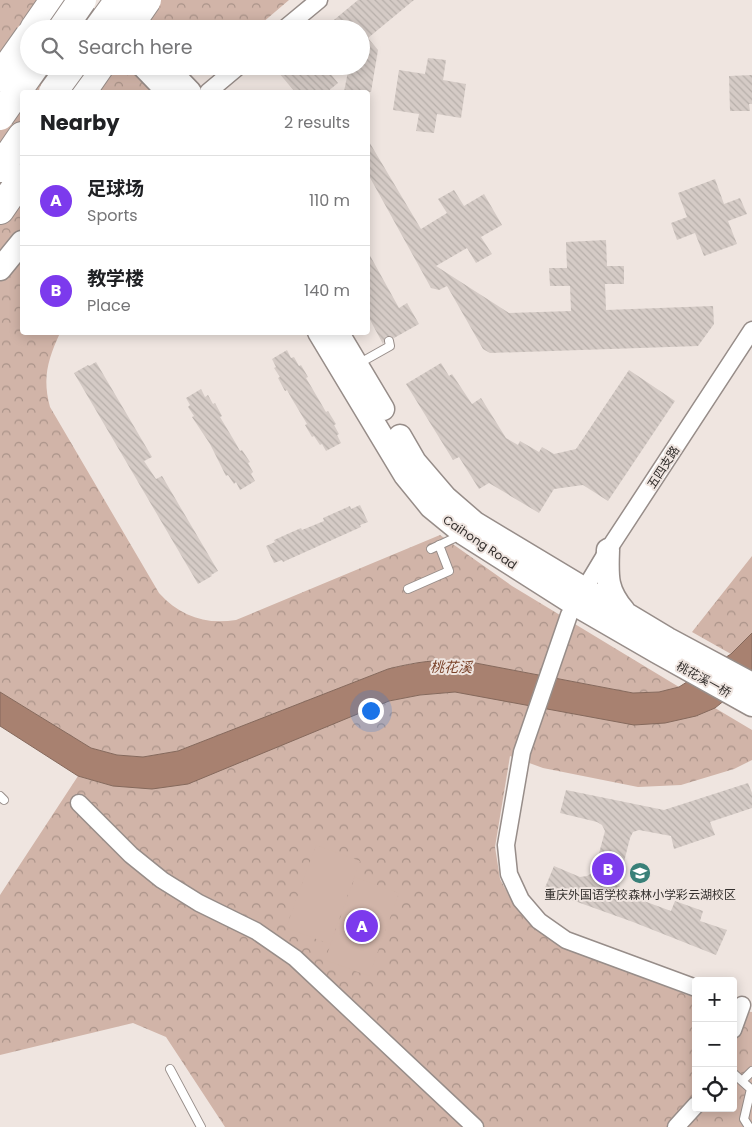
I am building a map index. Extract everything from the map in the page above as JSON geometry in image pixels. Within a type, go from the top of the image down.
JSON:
[{"type":"highway","points":[[40,20],[54,0]]},
{"type":"highway","points":[[68,20],[81,0]]},
{"type":"highway","points":[[105,20],[119,0]]},
{"type":"highway","points":[[134,20],[147,0]]},
{"type":"highway","points":[[0,77],[20,49]]},
{"type":"highway","points":[[0,116],[29,75]]},
{"type":"highway","points":[[54,90],[65,75]]},
{"type":"highway","points":[[83,90],[94,75]]},
{"type":"highway","points":[[0,168],[20,139]]},
{"type":"highway","points":[[0,210],[20,181]]},
{"type":"main road","points":[[81,0],[99,20]]},
{"type":"main road","points":[[102,0],[120,20]]},
{"type":"main road","points":[[0,63],[20,66]]},
{"type":"main road","points":[[39,75],[58,90]]},
{"type":"main road","points":[[152,75],[166,90]]},
{"type":"main road","points":[[174,75],[188,90]]},
{"type":"main road","points":[[0,269],[20,244]]},
{"type":"main road","name":"Caihong Road","points":[[321,335],[405,475],[431,507],[464,534],[576,603],[662,646]]},
{"type":"main road","name":"Caihong Road","points":[[339,335],[415,462],[445,497],[576,603],[628,616],[662,646]]},
{"type":"main road","points":[[608,550],[607,578],[610,589],[616,601],[628,616]]},
{"type":"main road","name":"桃花溪一桥","points":[[662,646],[752,684]]},
{"type":"main road","name":"桃花溪一桥","points":[[662,646],[752,705]]},
{"type":"street","points":[[295,20],[319,0]]},
{"type":"street","points":[[210,90],[228,75]]},
{"type":"street","name":"五四支路","points":[[692,987],[566,940],[538,921],[521,900],[509,874],[506,845],[522,752],[576,603],[608,550],[752,330]]},
{"type":"street","points":[[79,803],[131,855],[162,880],[199,903],[256,931],[295,958],[475,1127]]},
{"type":"street","points":[[736,1022],[742,1003]]},
{"type":"street","points":[[676,1127],[692,1109]]},
{"type":"lane","points":[[357,365],[390,346],[389,341]]},
{"type":"lane","points":[[431,549],[464,534]]},
{"type":"lane","points":[[408,589],[449,571],[439,545]]},
{"type":"lane","points":[[170,1069],[201,1127]]},
{"type":"lane","points":[[742,1081],[752,1071]]},
{"type":"lane","points":[[737,1077],[752,1090],[744,1120],[749,1127]]},
{"type":"green space","points":[[0,0],[60,0],[80,20],[20,20],[20,75],[136,75],[150,90],[20,90],[20,335],[59,335],[49,360],[46,378],[50,407],[159,593],[176,608],[194,617],[214,621],[236,620],[440,535],[512,586],[679,687],[659,692],[633,693],[465,661],[413,663],[388,669],[178,751],[143,757],[117,755],[91,748],[0,692]]},
{"type":"green space","points":[[160,0],[289,0],[266,20],[146,20]]},
{"type":"green space","points":[[752,556],[752,633],[731,654],[692,632]]},
{"type":"green space","points":[[455,692],[695,716],[715,708],[752,730],[752,760],[734,769],[681,785],[638,787],[543,768],[510,756],[495,847],[500,879],[516,908],[532,926],[562,947],[692,996],[692,1112],[737,1112],[737,1010],[752,1012],[752,1127],[225,1127],[166,1037],[133,1023],[0,1055],[0,895],[78,776],[113,786],[389,701],[420,695]]},
{"type":"green space","points":[[316,845],[360,861],[330,944],[286,928]]},
{"type":"green space","points":[[355,877],[399,893],[369,976],[325,960]]},
{"type":"water","name":"桃花溪","points":[[752,633],[752,678],[715,708],[696,716],[665,723],[634,725],[455,692],[420,695],[389,701],[188,784],[152,789],[113,786],[78,776],[0,726],[0,692],[91,748],[117,755],[143,757],[178,751],[388,669],[426,662],[445,660],[465,661],[633,693],[659,692],[679,687],[731,654]]},
{"type":"building","points":[[358,0],[414,0],[370,36],[370,20],[334,20]]},
{"type":"building","points":[[370,40],[378,50],[371,92],[370,90],[344,90],[347,75],[370,75]]},
{"type":"building","points":[[428,58],[446,60],[443,80],[466,84],[461,118],[437,114],[434,133],[416,131],[419,114],[393,110],[399,70],[425,74]]},
{"type":"building","points":[[281,75],[331,75],[338,83],[329,90],[293,90]]},
{"type":"building","points":[[752,75],[752,104],[749,104],[750,111],[730,111],[729,76]]},
{"type":"building","points":[[370,143],[421,229],[447,213],[438,199],[454,190],[464,206],[484,194],[502,225],[481,237],[492,254],[476,263],[467,248],[436,266],[509,313],[571,311],[570,286],[550,286],[549,268],[567,268],[566,242],[606,240],[607,266],[624,266],[624,284],[605,284],[606,310],[713,306],[714,324],[698,346],[490,353],[483,349],[447,286],[439,290],[431,288],[370,178]]},
{"type":"building","points":[[715,179],[724,204],[740,198],[747,214],[728,221],[737,244],[704,256],[695,233],[677,240],[671,223],[687,217],[678,193]]},
{"type":"building","points":[[370,256],[399,308],[407,303],[419,324],[394,338],[386,336],[383,344],[370,320]]},
{"type":"building","points":[[287,350],[291,358],[294,357],[299,366],[301,365],[308,377],[306,378],[326,412],[328,411],[336,424],[334,425],[341,443],[326,451],[314,436],[312,437],[305,425],[307,424],[287,390],[285,391],[278,378],[280,377],[274,368],[276,367],[272,359]]},
{"type":"building","points":[[96,362],[152,457],[144,461],[156,479],[162,476],[218,571],[198,584],[74,373]]},
{"type":"building","points":[[441,363],[449,376],[452,374],[472,404],[481,398],[506,438],[518,445],[520,441],[539,452],[542,447],[554,454],[576,449],[629,370],[675,401],[608,501],[583,485],[554,489],[539,513],[489,483],[479,489],[459,457],[453,460],[406,384]]},
{"type":"building","points":[[201,389],[205,397],[208,395],[213,404],[215,403],[222,416],[220,417],[240,451],[242,450],[250,462],[248,463],[255,481],[240,490],[236,482],[234,484],[228,475],[226,476],[188,407],[190,405],[186,398]]},
{"type":"building","points":[[360,505],[368,522],[360,525],[361,527],[283,562],[282,560],[274,563],[266,546],[275,542],[274,540],[301,528],[302,530],[324,521],[323,518],[350,506],[351,509]]},
{"type":"building","points":[[748,783],[752,793],[752,808],[710,822],[715,835],[674,849],[671,836],[639,830],[633,832],[619,882],[620,889],[625,894],[671,911],[675,901],[703,911],[700,921],[727,930],[716,955],[633,922],[544,890],[554,866],[580,877],[594,872],[605,831],[602,825],[597,822],[560,813],[566,790],[664,810]]},
{"type":"place","name":"教学楼","points":[[608,869]]},
{"type":"place","name":"重庆外国语学校森林小学彩云湖校区","points":[[640,873]]},
{"type":"place","name":"足球场","points":[[362,926]]}]
